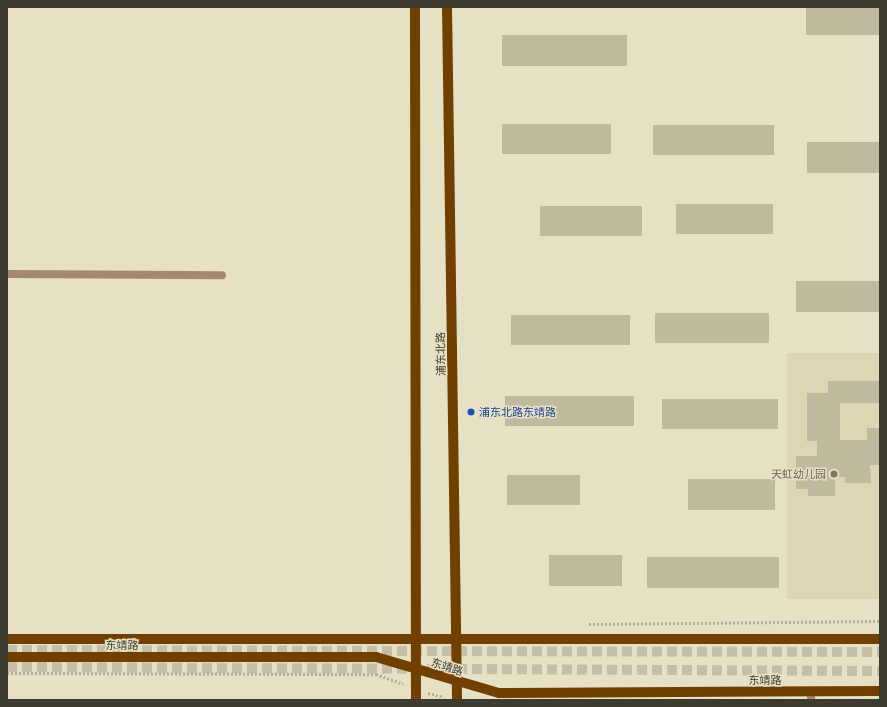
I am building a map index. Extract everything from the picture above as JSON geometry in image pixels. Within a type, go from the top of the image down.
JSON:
[{"type":"main road","points":[[415,7],[416,700]]},
{"type":"main road","name":"浦东北路","points":[[447,7],[458,638],[457,700]]},
{"type":"main road","name":"东靖路","points":[[7,639],[880,639]]},
{"type":"main road","name":"东靖路","points":[[7,657],[376,657],[458,684],[499,693],[811,696],[880,692]]},
{"type":"lane","points":[[7,274],[222,275]]},
{"type":"path","points":[[7,673],[376,674],[416,689],[446,698]]},
{"type":"shaded area","name":"天虹幼儿园","points":[[787,353],[880,353],[880,599],[787,599]]},
{"type":"building","points":[[806,7],[880,7],[880,35],[806,35]]},
{"type":"building","points":[[502,35],[627,35],[627,66],[502,66]]},
{"type":"building","points":[[502,124],[611,124],[611,154],[502,154]]},
{"type":"building","points":[[653,125],[774,125],[774,155],[653,155]]},
{"type":"building","points":[[807,142],[880,142],[880,173],[807,173]]},
{"type":"building","points":[[676,204],[773,204],[773,234],[676,234]]},
{"type":"building","points":[[540,206],[642,206],[642,236],[540,236]]},
{"type":"building","points":[[796,281],[880,281],[880,312],[796,312]]},
{"type":"building","points":[[655,313],[769,313],[769,343],[655,343]]},
{"type":"building","points":[[511,315],[630,315],[630,345],[511,345]]},
{"type":"building","points":[[828,381],[880,381],[880,403],[840,403],[840,440],[867,440],[867,428],[880,428],[880,465],[870,465],[871,483],[845,483],[845,477],[835,477],[835,496],[808,496],[808,489],[796,489],[796,456],[817,456],[817,441],[807,441],[807,393],[828,393]]},
{"type":"building","points":[[505,396],[634,396],[634,426],[505,426]]},
{"type":"building","points":[[662,399],[778,399],[778,429],[662,429]]},
{"type":"building","points":[[507,475],[580,475],[580,505],[507,505]]},
{"type":"building","points":[[688,479],[775,479],[775,510],[688,510]]},
{"type":"building","points":[[549,555],[622,555],[622,586],[549,586]]},
{"type":"building","points":[[647,557],[779,557],[779,588],[647,588]]},
{"type":"tunnel","points":[[7,650],[880,652]]},
{"type":"tunnel","points":[[7,667],[880,671]]},
{"type":"place","name":"浦东北路东靖路","points":[[471,412]]},
{"type":"place","name":"天虹幼儿园","points":[[834,474]]}]
